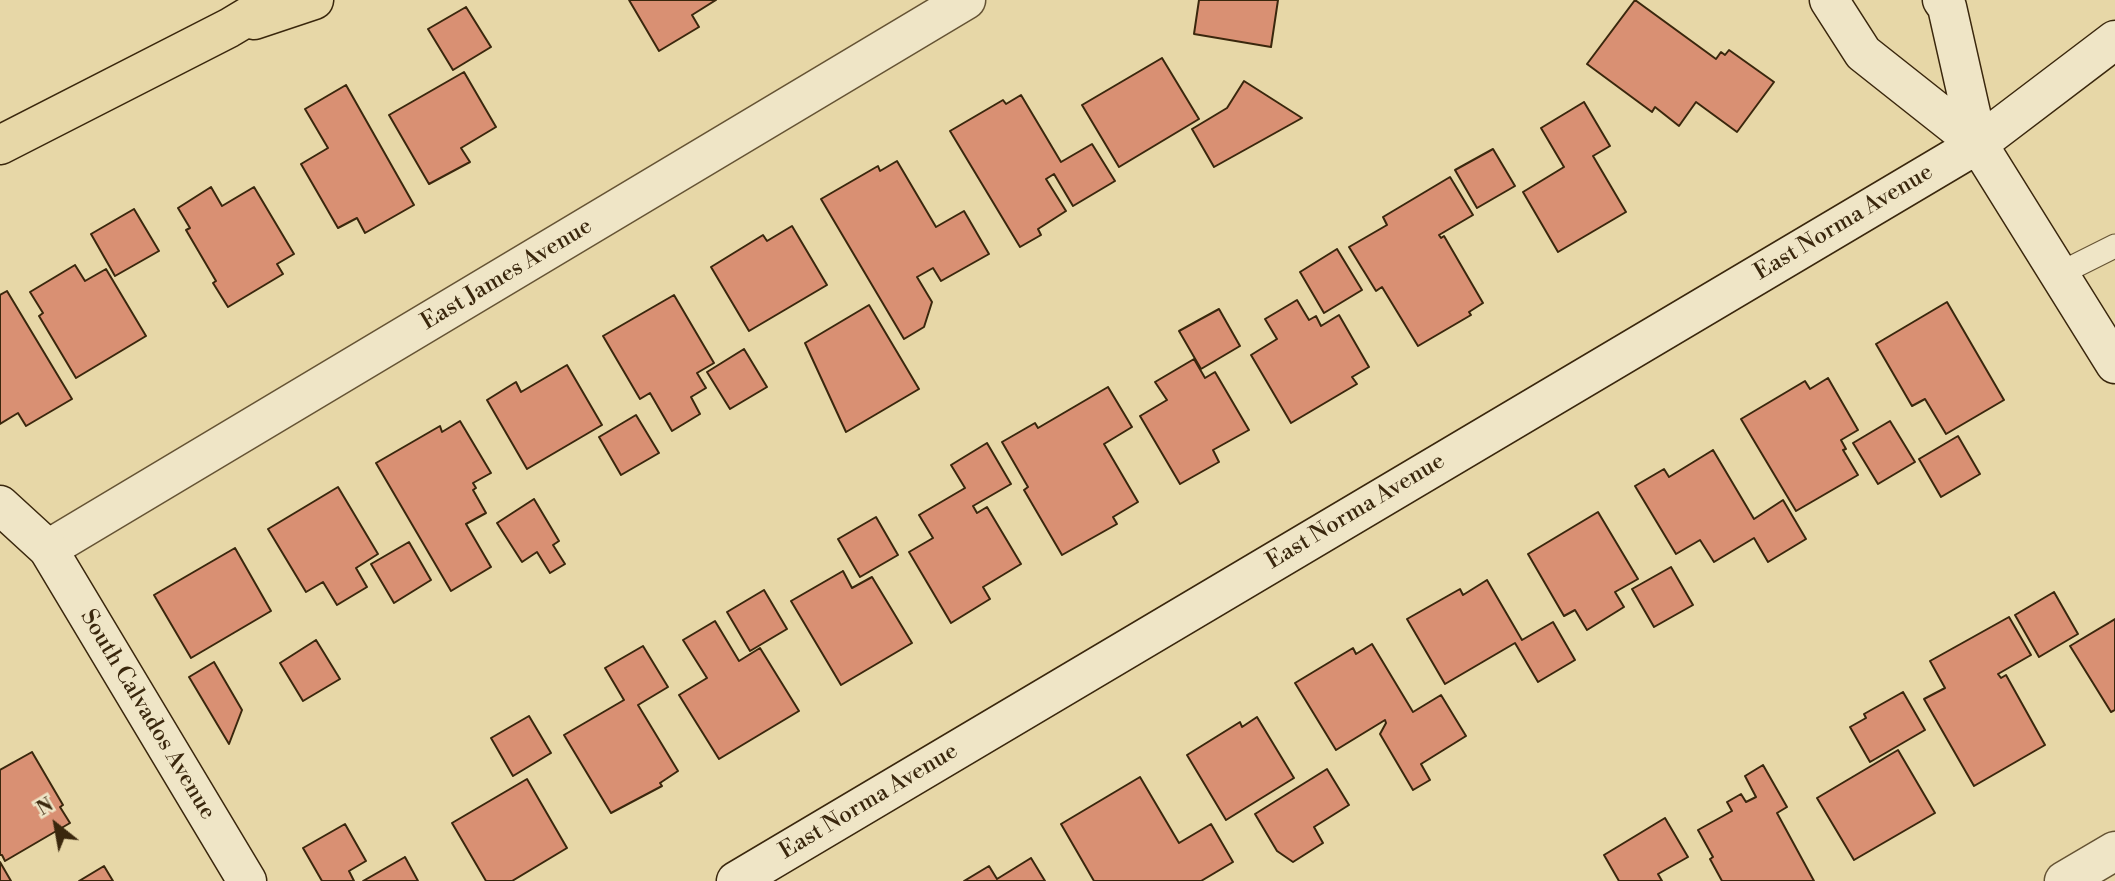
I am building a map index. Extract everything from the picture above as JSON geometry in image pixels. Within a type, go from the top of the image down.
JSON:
[{"type":"highway","points":[[0,145],[229,28],[276,0]]},
{"type":"highway","points":[[229,28],[314,0]]},
{"type":"street","name":"East James Avenue","points":[[48,549],[966,0]]},
{"type":"street","points":[[1829,0],[1863,53],[1978,144]]},
{"type":"street","points":[[1942,0],[1947,7],[1978,144],[2115,364]]},
{"type":"street","name":"East Norma Avenue","points":[[736,881],[1978,144],[2115,40]]},
{"type":"street","name":"South Calvados Avenue","points":[[0,505],[48,549],[247,881]]},
{"type":"street","points":[[2064,881],[2115,851]]},
{"type":"lane","points":[[2059,274],[2115,246]]},
{"type":"building","points":[[629,0],[716,0],[692,15],[699,27],[659,51]]},
{"type":"building","points":[[1199,0],[1278,0],[1271,47],[1194,34]]},
{"type":"building","points":[[1635,0],[1716,59],[1721,52],[1725,55],[1729,50],[1774,82],[1737,132],[1696,102],[1679,126],[1655,107],[1652,112],[1587,64]]},
{"type":"building","points":[[466,7],[491,47],[453,70],[428,29]]},
{"type":"building","points":[[1162,58],[1199,119],[1119,167],[1082,105]]},
{"type":"building","points":[[464,72],[496,127],[461,148],[470,162],[429,184],[389,115]]},
{"type":"building","points":[[1244,81],[1302,118],[1214,167],[1192,129],[1227,108]]},
{"type":"building","points":[[346,85],[414,205],[365,233],[357,218],[338,228],[301,164],[328,148],[305,109]]},
{"type":"building","points":[[1021,95],[1061,162],[1092,144],[1115,181],[1073,206],[1054,174],[1046,179],[1066,211],[1038,229],[1041,235],[1020,247],[950,131],[1003,100],[1006,104]]},
{"type":"building","points":[[1584,102],[1610,146],[1593,156],[1626,212],[1558,252],[1523,192],[1564,167],[1541,128]]},
{"type":"building","points":[[1493,149],[1515,186],[1477,208],[1455,170]]},
{"type":"building","points":[[897,161],[936,227],[964,211],[989,254],[941,281],[933,268],[917,277],[932,302],[924,327],[904,339],[821,199],[878,166],[880,171]]},
{"type":"building","points":[[1450,177],[1473,215],[1439,235],[1441,238],[1444,236],[1483,303],[1469,312],[1471,315],[1418,346],[1382,287],[1376,291],[1349,247],[1387,225],[1383,217]]},
{"type":"building","points":[[211,187],[222,206],[254,187],[294,254],[277,264],[283,274],[228,307],[186,230],[190,228],[178,208]]},
{"type":"building","points":[[134,209],[159,251],[115,276],[91,234]]},
{"type":"building","points":[[792,226],[827,285],[749,331],[711,267],[763,235],[767,241]]},
{"type":"building","points":[[1337,249],[1362,290],[1324,313],[1300,272]]},
{"type":"building","points":[[75,265],[85,281],[106,269],[146,336],[76,378],[39,316],[43,313],[30,292]]},
{"type":"building","points":[[7,291],[72,399],[26,426],[18,413],[0,424],[0,295]]},
{"type":"building","points":[[674,295],[714,363],[697,373],[706,388],[691,397],[700,414],[672,431],[650,393],[640,399],[603,336]]},
{"type":"building","points":[[1297,300],[1309,320],[1316,316],[1321,326],[1339,315],[1369,367],[1352,377],[1357,384],[1291,423],[1251,355],[1277,339],[1265,319]]},
{"type":"building","points":[[1947,302],[2004,400],[1946,434],[1925,399],[1912,406],[1876,344]]},
{"type":"building","points":[[869,305],[919,389],[846,432],[805,343]]},
{"type":"building","points":[[1219,309],[1240,346],[1201,369],[1179,331]]},
{"type":"building","points":[[744,349],[767,387],[730,409],[707,372]]},
{"type":"building","points":[[1194,359],[1205,378],[1215,372],[1249,430],[1213,450],[1219,462],[1180,484],[1140,416],[1167,400],[1155,382]]},
{"type":"building","points":[[567,365],[602,425],[527,469],[487,400],[516,382],[521,392]]},
{"type":"building","points":[[1828,378],[1858,430],[1841,440],[1846,449],[1843,450],[1858,475],[1796,511],[1741,419],[1805,381],[1810,389]]},
{"type":"building","points":[[1108,387],[1132,427],[1104,444],[1138,502],[1113,517],[1117,524],[1062,555],[1024,490],[1028,487],[1002,442],[1035,423],[1038,428]]},
{"type":"building","points":[[636,415],[659,453],[621,475],[599,437]]},
{"type":"building","points":[[460,421],[491,473],[473,483],[476,488],[473,490],[486,513],[466,524],[491,567],[451,591],[376,463],[440,426],[442,432]]},
{"type":"building","points":[[1890,421],[1915,462],[1878,484],[1853,443]]},
{"type":"building","points":[[1958,436],[1980,474],[1941,497],[1919,459]]},
{"type":"building","points":[[987,443],[1011,484],[973,506],[977,513],[987,507],[1021,564],[983,587],[990,599],[951,623],[909,552],[933,538],[919,515],[965,488],[951,465]]},
{"type":"building","points":[[1713,450],[1754,519],[1783,500],[1806,539],[1768,562],[1754,538],[1714,562],[1700,540],[1676,554],[1635,486],[1664,469],[1669,477]]},
{"type":"building","points":[[338,487],[378,554],[356,568],[367,587],[337,605],[323,582],[306,592],[268,529]]},
{"type":"building","points":[[534,499],[559,541],[553,545],[565,564],[550,573],[537,552],[522,562],[497,523]]},
{"type":"building","points":[[1598,512],[1638,579],[1615,592],[1624,607],[1587,630],[1575,610],[1564,616],[1528,554]]},
{"type":"building","points":[[876,517],[898,555],[860,577],[838,539]]},
{"type":"building","points":[[409,542],[431,580],[394,603],[371,564]]},
{"type":"building","points":[[235,548],[271,611],[191,658],[154,595]]},
{"type":"building","points":[[1671,567],[1693,605],[1654,627],[1632,589]]},
{"type":"building","points":[[843,571],[852,588],[872,577],[912,643],[841,685],[791,601]]},
{"type":"building","points":[[1487,580],[1522,640],[1553,622],[1575,660],[1538,682],[1515,643],[1445,684],[1407,619],[1460,589],[1463,595]]},
{"type":"building","points":[[764,590],[787,629],[750,651],[727,612]]},
{"type":"building","points":[[2054,592],[2078,634],[2039,657],[2015,615]]},
{"type":"building","points":[[2009,617],[2031,655],[1998,674],[2001,678],[2006,675],[2045,745],[1974,786],[1924,699],[1945,688],[1930,661]]},
{"type":"building","points":[[2115,619],[2115,710],[2111,712],[2070,646]]},
{"type":"building","points":[[715,621],[739,661],[760,648],[799,711],[719,759],[679,695],[707,678],[683,640]]},
{"type":"building","points":[[316,640],[340,679],[303,701],[280,663]]},
{"type":"building","points":[[1372,644],[1413,712],[1441,695],[1466,736],[1421,764],[1430,780],[1413,790],[1380,734],[1385,720],[1336,750],[1295,683],[1353,648],[1356,654]]},
{"type":"building","points":[[643,646],[668,687],[638,705],[678,771],[660,783],[662,786],[611,813],[564,735],[624,700],[605,668]]},
{"type":"building","points":[[214,662],[242,710],[229,744],[189,677]]},
{"type":"building","points":[[1903,692],[1925,730],[1870,762],[1850,727],[1866,718],[1864,714]]},
{"type":"building","points":[[529,716],[551,753],[513,776],[491,738]]},
{"type":"building","points":[[1257,717],[1294,778],[1226,820],[1187,755],[1240,722],[1242,727]]},
{"type":"building","points":[[1898,750],[1935,813],[1854,860],[1817,798]]},
{"type":"building","points":[[32,752],[63,805],[60,807],[70,823],[5,861],[0,855],[0,770]]},
{"type":"building","points":[[1763,765],[1787,807],[1777,813],[1814,881],[1722,881],[1710,859],[1713,857],[1698,830],[1732,811],[1727,802],[1741,794],[1746,802],[1756,797],[1745,776]]},
{"type":"building","points":[[1327,769],[1349,805],[1314,827],[1323,843],[1293,862],[1277,851],[1255,814]]},
{"type":"building","points":[[1140,777],[1179,843],[1211,824],[1233,862],[1201,881],[1094,881],[1061,824]]},
{"type":"building","points":[[527,779],[567,848],[512,881],[486,881],[452,823]]},
{"type":"building","points":[[1665,818],[1688,857],[1658,874],[1662,881],[1619,881],[1604,855]]},
{"type":"building","points":[[345,824],[366,861],[349,871],[354,881],[322,881],[303,848]]},
{"type":"building","points":[[405,857],[418,881],[363,881]]},
{"type":"building","points":[[1031,858],[1045,881],[964,881],[989,866],[997,879]]},
{"type":"building","points":[[0,862],[11,881],[0,881]]},
{"type":"building","points":[[104,866],[113,881],[79,881]]}]
